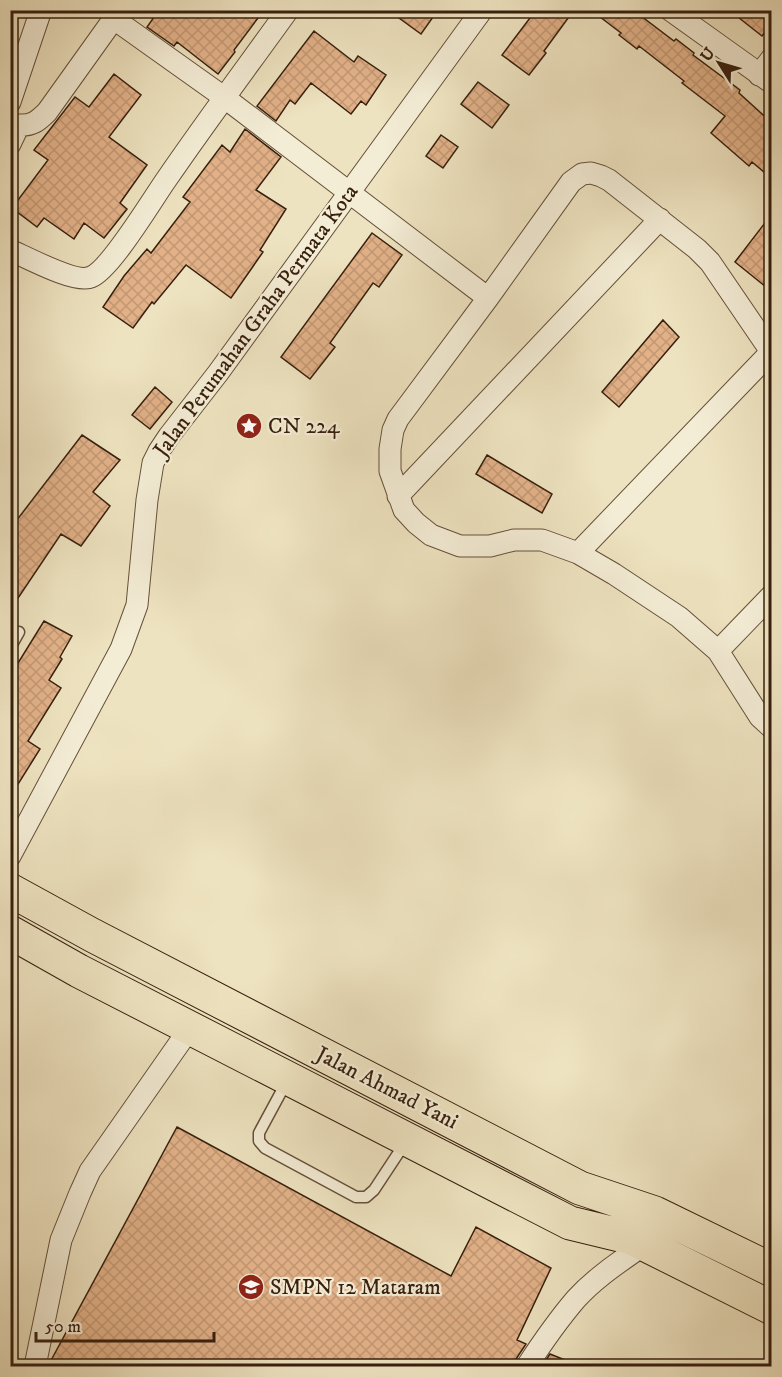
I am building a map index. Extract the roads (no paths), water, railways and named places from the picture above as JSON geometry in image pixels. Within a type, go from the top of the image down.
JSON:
[{"type":"highway","name":"Jalan Ahmad Yani","points":[[10,890],[92,935],[580,1188],[655,1213],[771,1270]]},
{"type":"highway","points":[[10,932],[79,971],[570,1223],[639,1241],[771,1308]]},
{"type":"highway","points":[[79,971],[92,935]]},
{"type":"street","points":[[41,10],[10,103],[15,134],[37,122],[46,112],[117,15],[488,298]]},
{"type":"street","points":[[10,250],[59,272],[85,278],[91,278],[101,271],[288,10]]},
{"type":"street","name":"Jalan Perumahan Graha Permata Kota","points":[[10,856],[121,649],[137,605],[147,500],[153,463],[159,451],[482,10]]},
{"type":"street","points":[[670,10],[767,72]]},
{"type":"street","points":[[578,553],[771,352],[710,262],[697,249],[609,180],[591,172],[582,174],[571,182],[398,419],[393,430],[390,449],[390,471],[398,496],[404,510],[416,523],[431,535],[460,546],[490,546],[514,540],[542,540],[578,553],[614,574],[679,617],[718,651],[760,717],[771,728]]},
{"type":"street","points":[[398,496],[660,219]]},
{"type":"street","points":[[718,651],[771,595]]},
{"type":"street","points":[[35,1366],[61,1240],[90,1171],[190,1028]]},
{"type":"street","points":[[527,1366],[550,1332],[578,1298],[639,1241]]},
{"type":"lane","points":[[10,648],[19,632]]},
{"type":"lane","points":[[288,1079],[259,1133],[259,1141],[265,1148],[356,1197],[366,1197],[374,1190],[406,1140]]},
{"type":"place","name":"CN 224","points":[[249,426]]},
{"type":"place","name":"SMPN 12 Mataram","points":[[251,1287]]}]
